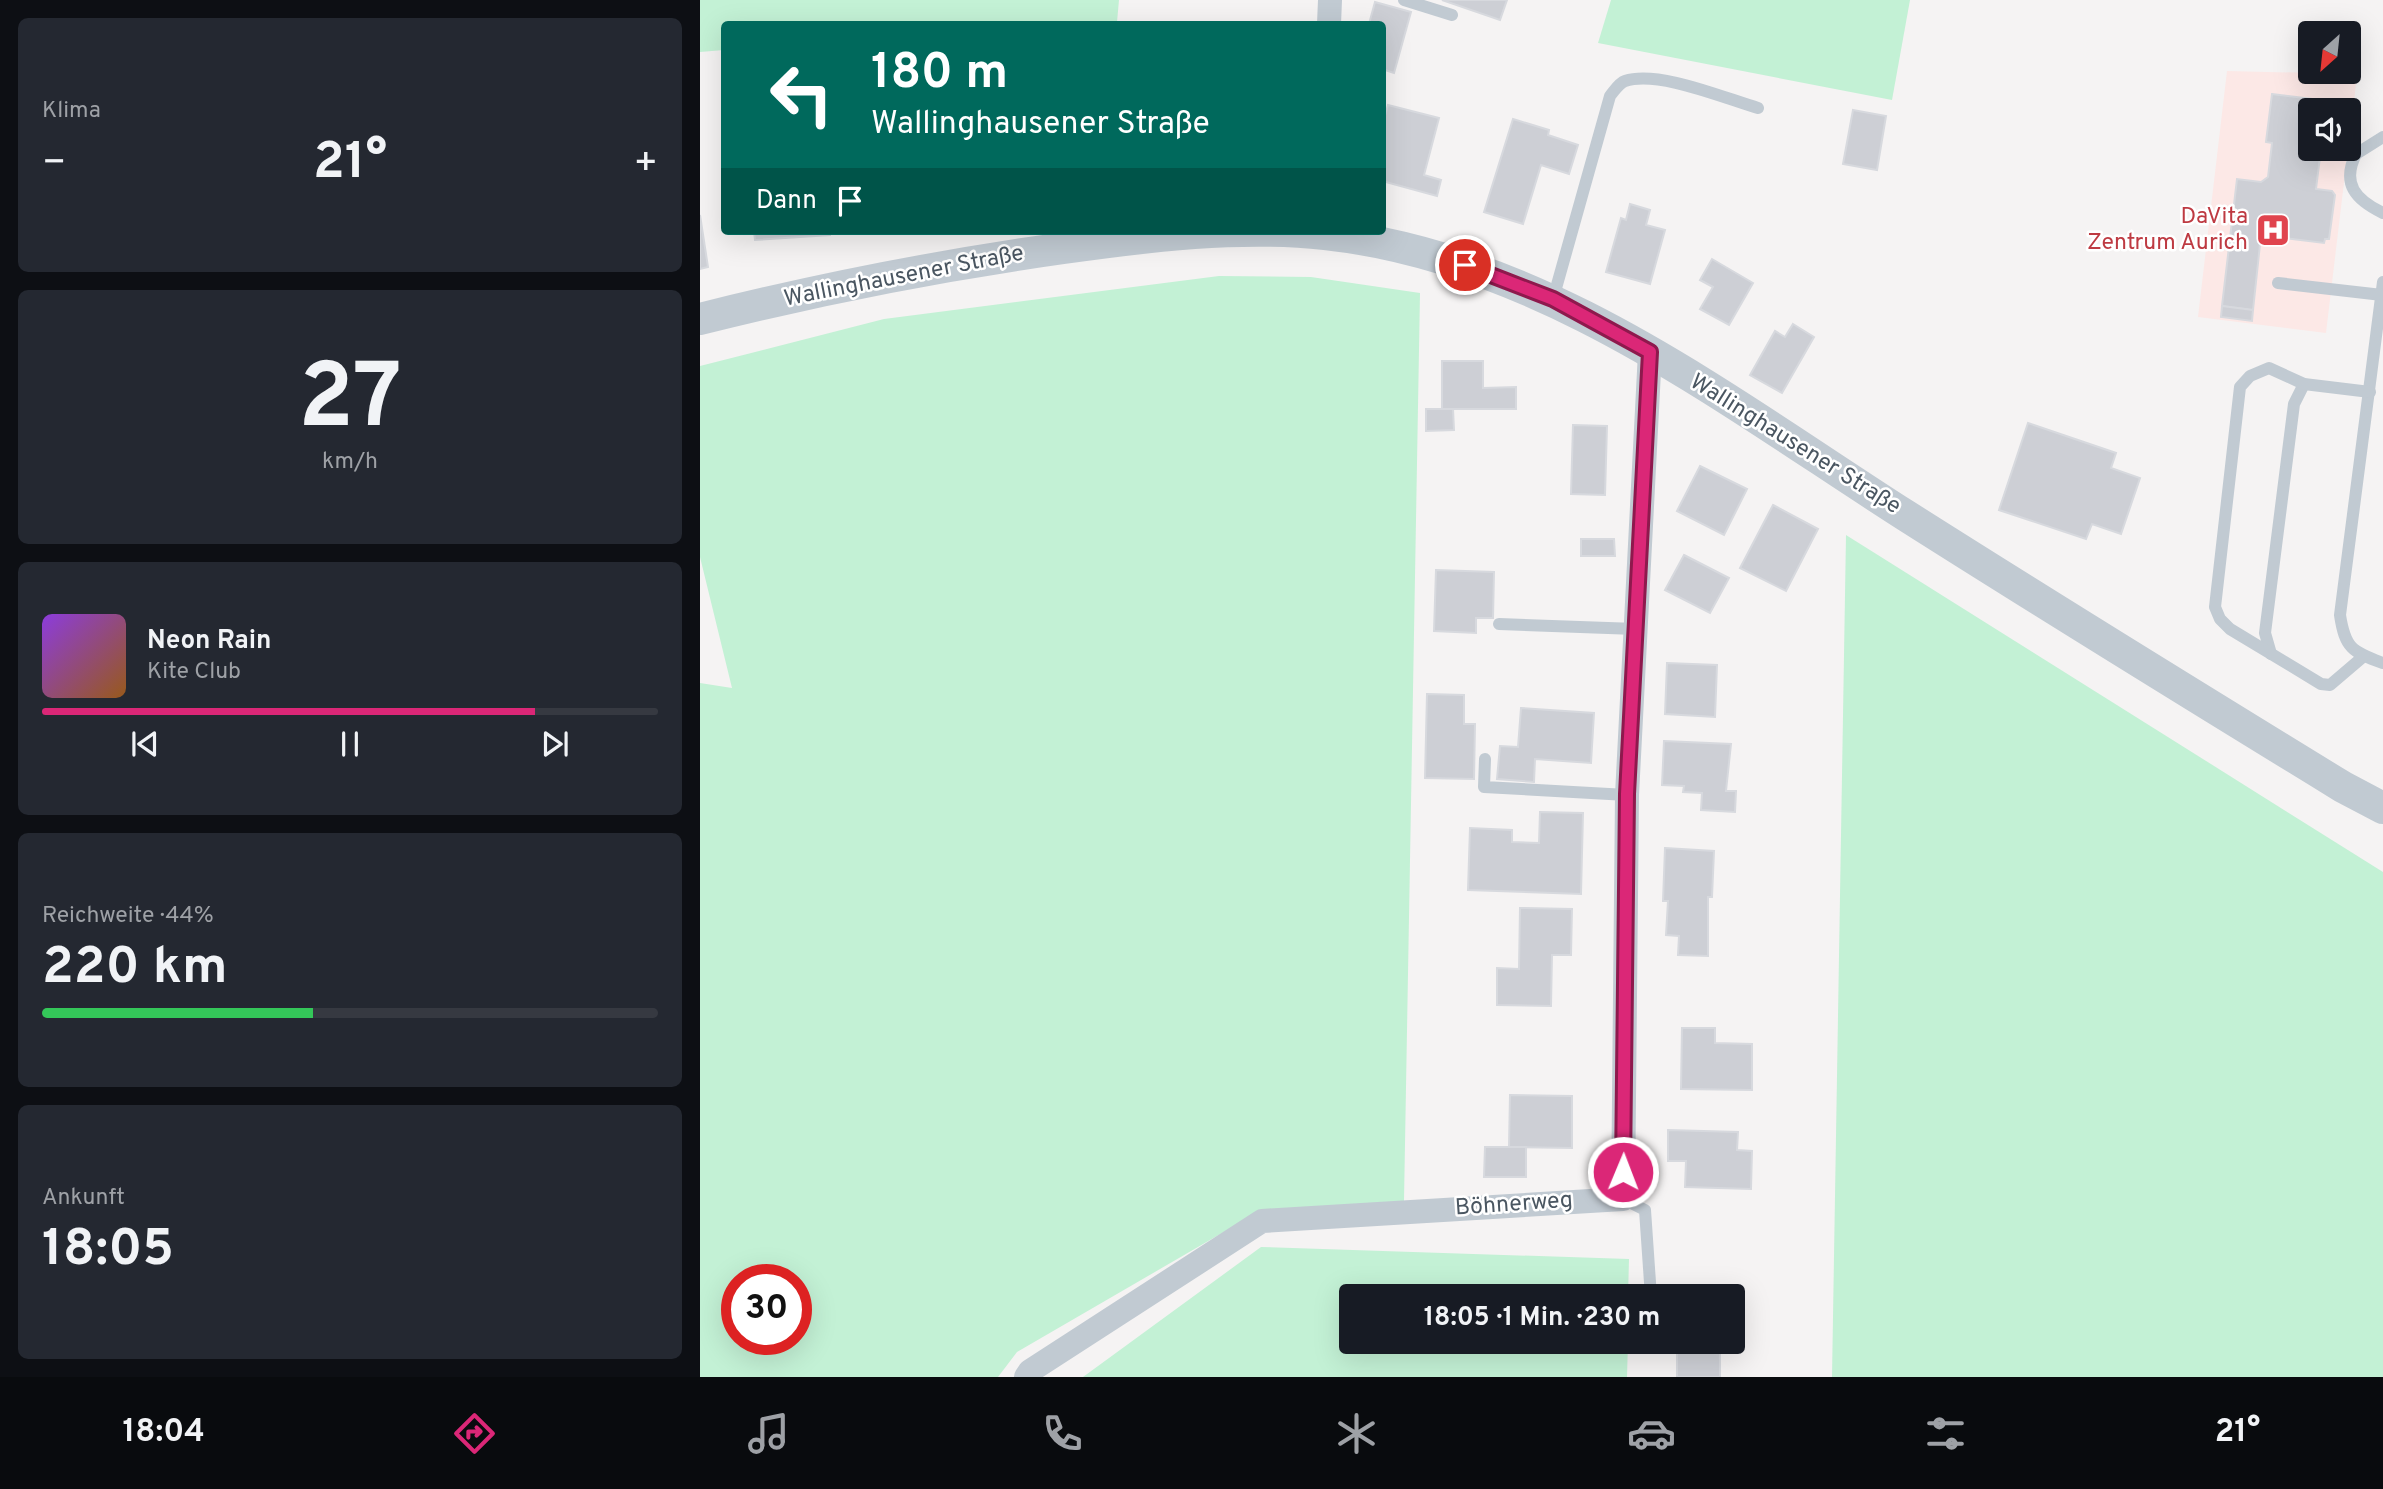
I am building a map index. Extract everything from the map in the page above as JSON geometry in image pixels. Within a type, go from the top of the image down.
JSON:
[{"type":"street","points":[[1329,21],[1330,0]]},
{"type":"street","name":"Wallinghausener Straße","points":[[700,319],[953,265],[1140,238],[1192,235]]},
{"type":"street","name":"Wallinghausener Straße","points":[[1337,235],[1422,253],[1486,272],[1553,299],[1650,352],[2071,620],[2343,787],[2383,808]]},
{"type":"street","points":[[1623,1199],[1627,794],[1650,352]]},
{"type":"street","name":"Böhnerweg","points":[[1026,1377],[1030,1371],[1262,1221],[1623,1199]]},
{"type":"lane","points":[[1404,0],[1452,15]]},
{"type":"lane","points":[[1553,299],[1610,96],[1622,82],[1636,79],[1662,80],[1758,108]]},
{"type":"lane","points":[[2383,137],[2356,154],[2348,177],[2351,189],[2360,201],[2383,214]]},
{"type":"lane","points":[[2278,283],[2382,288],[2340,615],[2343,636],[2351,649],[2383,663]]},
{"type":"lane","points":[[2364,656],[2330,685],[2321,684],[2230,629],[2220,619],[2215,607],[2235,410],[2240,387],[2250,376],[2269,368],[2283,372],[2304,384],[2370,391]]},
{"type":"lane","points":[[2272,654],[2265,633],[2294,404],[2304,384]]},
{"type":"lane","points":[[1499,624],[1636,629]]},
{"type":"lane","points":[[1485,759],[1484,788],[1627,794]]},
{"type":"lane","points":[[1623,1199],[1646,1210],[1650,1284]]},
{"type":"shaded area","name":"DaVita Zentrum Aurich","points":[[2227,71],[2298,73],[2298,84],[2356,84],[2354,98],[2298,98],[2298,161],[2347,161],[2326,333],[2198,317]]},
{"type":"green space","points":[[700,0],[1119,0],[1117,21],[721,21],[721,50],[700,52]]},
{"type":"green space","points":[[1611,0],[1910,0],[1892,100],[1598,43]]},
{"type":"green space","points":[[1219,276],[1311,277],[1420,293],[1404,1201],[1260,1211],[1017,1352],[998,1377],[700,1377],[700,683],[732,688],[700,557],[700,366],[884,319]]},
{"type":"green space","points":[[1846,535],[2383,872],[2383,1377],[1832,1377]]},
{"type":"green space","points":[[1261,1247],[1629,1259],[1628,1284],[1339,1284],[1339,1354],[1628,1354],[1627,1377],[1083,1377]]},
{"type":"building","points":[[1442,0],[1507,0],[1500,20]]},
{"type":"building","points":[[1375,2],[1411,12],[1394,73],[1386,70],[1386,21],[1370,21]]},
{"type":"building","points":[[2272,94],[2305,98],[2298,98],[2298,161],[2320,161],[2316,189],[2332,191],[2335,195],[2329,239],[2325,239],[2324,243],[2261,235],[2253,310],[2222,306],[2237,179],[2261,182],[2268,177],[2272,143],[2266,142]]},
{"type":"building","points":[[1388,105],[1439,118],[1424,175],[1441,180],[1437,196],[1386,182]]},
{"type":"building","points":[[1853,110],[1886,116],[1877,170],[1843,164]]},
{"type":"building","points":[[1513,119],[1549,130],[1548,135],[1578,145],[1569,174],[1541,165],[1523,224],[1484,212]]},
{"type":"building","points":[[1630,204],[1650,210],[1646,225],[1665,230],[1650,284],[1606,272],[1621,218],[1626,220]]},
{"type":"building","points":[[700,215],[708,267],[700,269]]},
{"type":"building","points":[[754,235],[830,235],[755,240]]},
{"type":"building","points":[[1712,259],[1753,283],[1729,325],[1700,309],[1713,287],[1700,280]]},
{"type":"building","points":[[2222,306],[2253,310],[2252,321],[2221,317]]},
{"type":"building","points":[[1793,324],[1814,337],[1782,393],[1750,375],[1775,331],[1785,337]]},
{"type":"building","points":[[1442,361],[1483,361],[1483,388],[1516,387],[1516,409],[1442,409]]},
{"type":"building","points":[[1426,409],[1453,409],[1454,430],[1426,431]]},
{"type":"building","points":[[2028,423],[2116,453],[2111,468],[2140,478],[2121,534],[2092,524],[2086,539],[1999,510]]},
{"type":"building","points":[[1573,425],[1607,426],[1605,495],[1571,494]]},
{"type":"building","points":[[1700,466],[1747,489],[1724,535],[1677,511]]},
{"type":"building","points":[[1773,505],[1818,529],[1786,591],[1740,568]]},
{"type":"building","points":[[1581,539],[1614,539],[1615,556],[1581,556]]},
{"type":"building","points":[[1684,555],[1729,578],[1710,613],[1665,590]]},
{"type":"building","points":[[1436,570],[1494,572],[1493,618],[1476,618],[1476,633],[1434,631]]},
{"type":"building","points":[[1667,663],[1717,665],[1715,717],[1665,714]]},
{"type":"building","points":[[1427,694],[1464,695],[1464,724],[1475,724],[1474,779],[1425,778]]},
{"type":"building","points":[[1521,708],[1594,713],[1591,763],[1535,759],[1534,782],[1497,779],[1500,746],[1518,747]]},
{"type":"building","points":[[1664,741],[1731,744],[1726,791],[1736,791],[1735,812],[1701,810],[1702,793],[1683,792],[1684,786],[1662,785]]},
{"type":"building","points":[[1540,812],[1583,813],[1581,894],[1468,890],[1470,828],[1512,830],[1512,842],[1539,843]]},
{"type":"building","points":[[1665,848],[1714,851],[1712,897],[1708,897],[1708,956],[1678,955],[1679,936],[1666,935],[1668,901],[1663,901]]},
{"type":"building","points":[[1520,908],[1572,909],[1571,955],[1552,955],[1551,1006],[1497,1005],[1497,968],[1519,969]]},
{"type":"building","points":[[1682,1028],[1715,1028],[1715,1043],[1752,1044],[1752,1090],[1681,1089]]},
{"type":"building","points":[[1510,1095],[1572,1096],[1572,1148],[1509,1147]]},
{"type":"building","points":[[1668,1130],[1738,1132],[1737,1150],[1752,1151],[1751,1189],[1685,1187],[1686,1161],[1668,1161]]},
{"type":"building","points":[[1485,1147],[1526,1147],[1526,1177],[1484,1177]]},
{"type":"building","points":[[1677,1354],[1720,1354],[1720,1377],[1677,1377]]},
{"type":"place","name":"DaVita Zentrum Aurich","points":[[2273,230]]},
{"type":"route","points":[[1465,265],[1553,299],[1650,352],[1627,794],[1623,1172]]}]
